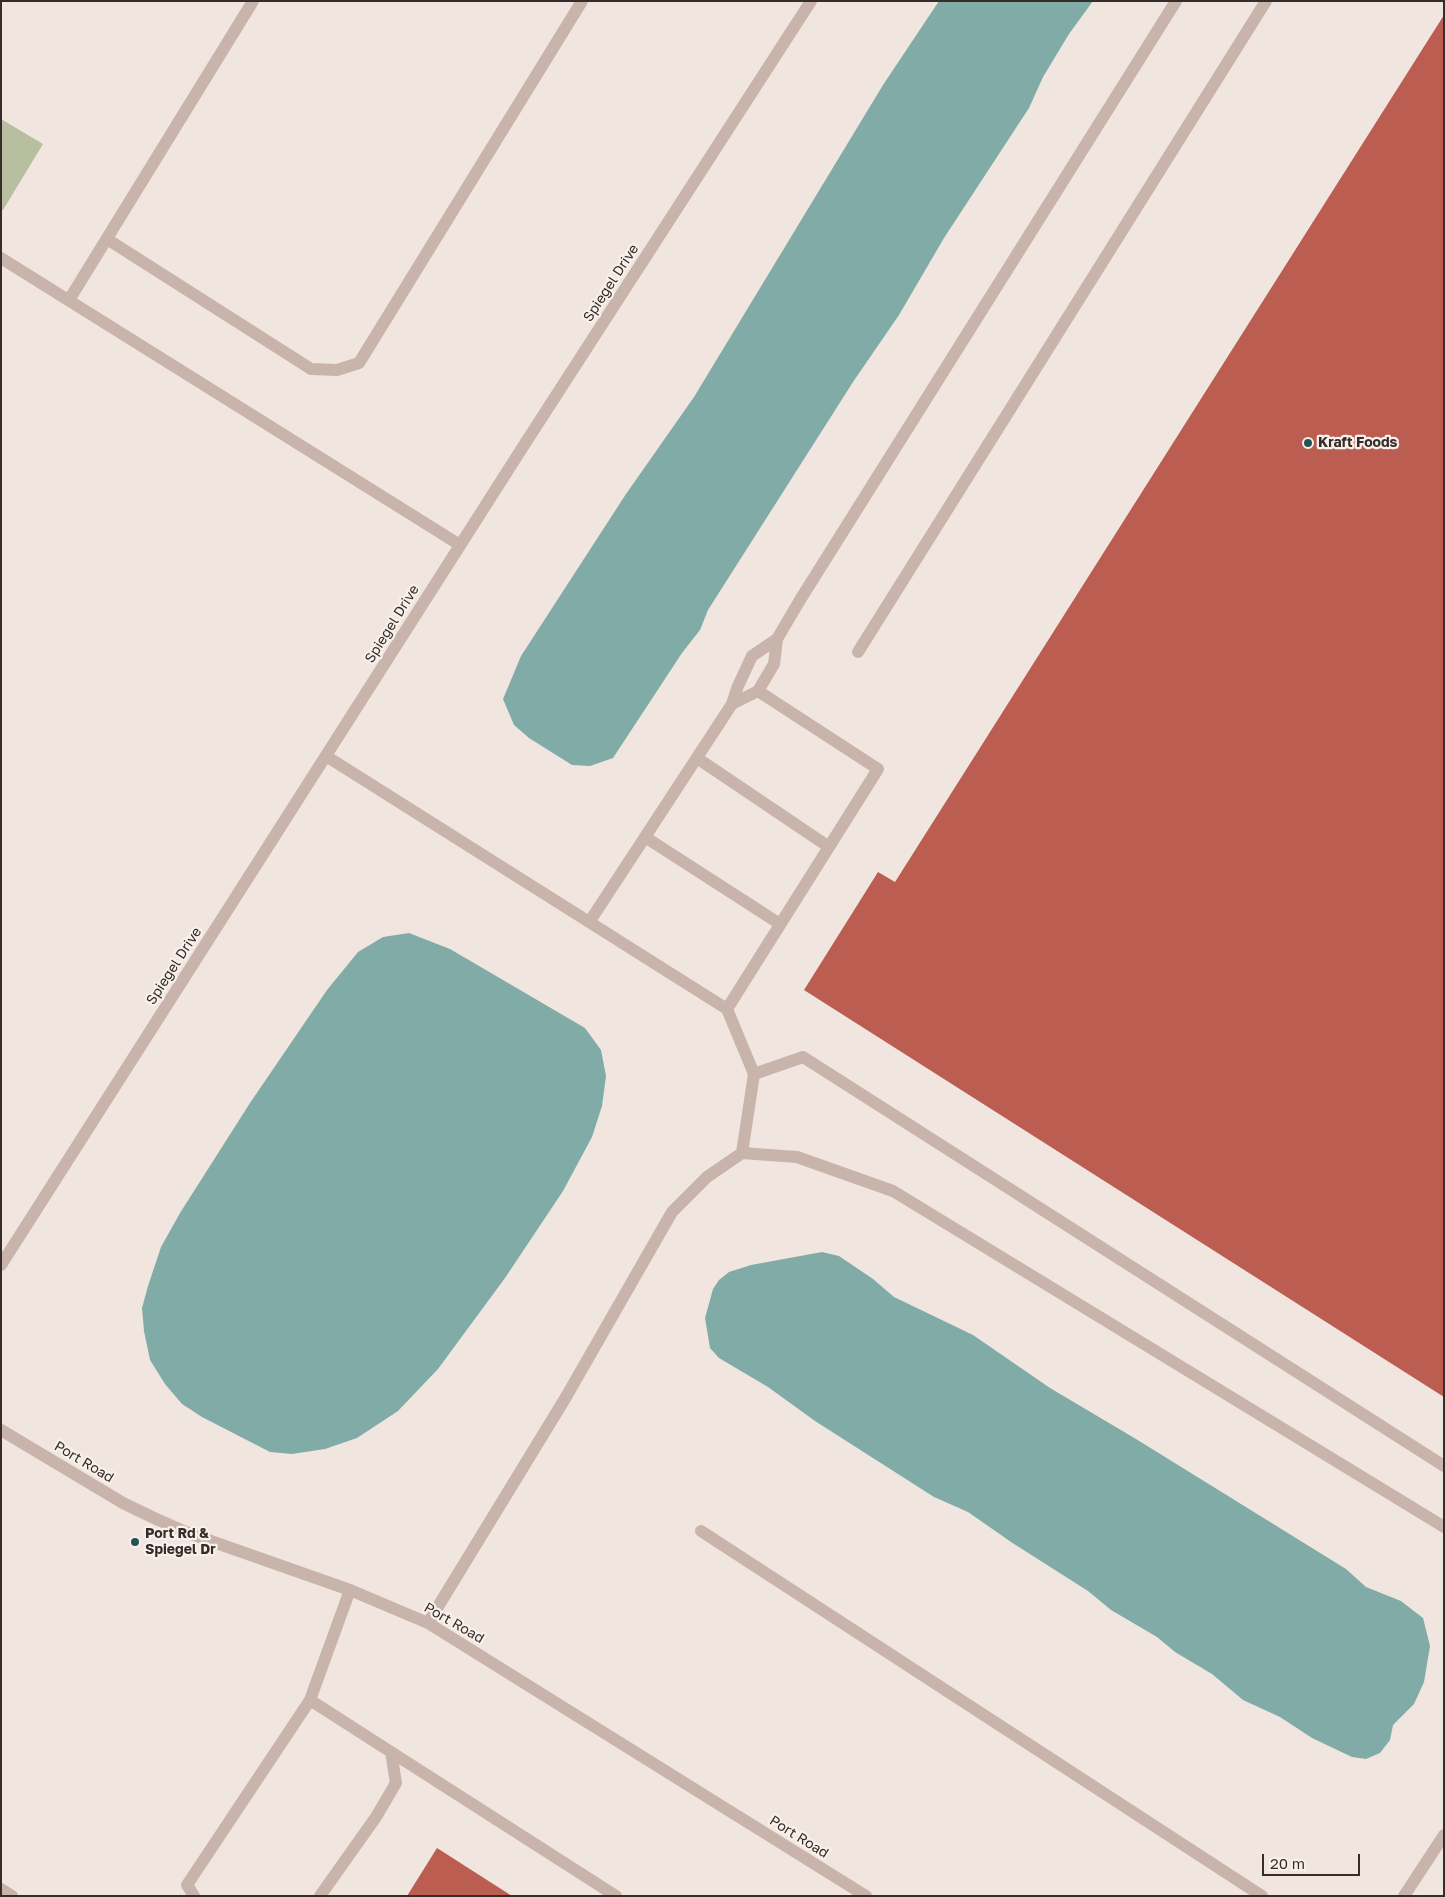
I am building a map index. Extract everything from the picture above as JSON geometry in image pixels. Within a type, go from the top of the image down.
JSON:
[{"type":"street","points":[[69,300],[253,1]]},
{"type":"street","points":[[107,238],[311,369],[337,370],[359,364],[582,1]]},
{"type":"street","name":"Spiegel Drive","points":[[1,1265],[460,545],[811,1]]},
{"type":"street","points":[[590,921],[732,704],[752,656],[777,639],[1176,1]]},
{"type":"street","points":[[858,652],[1266,1]]},
{"type":"street","points":[[1,258],[460,545]]},
{"type":"street","points":[[732,704],[758,691],[774,664],[777,639]]},
{"type":"street","points":[[727,1009],[878,769],[758,691]]},
{"type":"street","points":[[326,756],[727,1009],[754,1074],[742,1153]]},
{"type":"street","points":[[697,758],[829,847]]},
{"type":"street","points":[[645,837],[780,924]]},
{"type":"street","points":[[754,1074],[803,1057],[1444,1466]]},
{"type":"street","points":[[428,1623],[566,1397],[672,1212],[707,1177],[742,1153],[797,1157],[893,1191],[1444,1527]]},
{"type":"street","name":"Port Road","points":[[1,1430],[123,1503],[154,1518],[188,1533],[350,1590],[428,1623],[866,1896]]},
{"type":"street","points":[[701,1532],[1262,1896]]},
{"type":"street","points":[[194,1896],[187,1885],[310,1700],[350,1590]]},
{"type":"street","points":[[310,1700],[616,1896]]},
{"type":"street","points":[[320,1896],[376,1817],[396,1783],[391,1752]]},
{"type":"street","points":[[1404,1896],[1444,1835]]},
{"type":"street","points":[[1,1889],[12,1896]]},
{"type":"green space","points":[[1,119],[43,144],[3,210],[1,209]]},
{"type":"water","points":[[939,1],[1093,1],[1069,34],[1043,77],[1029,108],[944,238],[899,315],[853,382],[708,610],[700,630],[682,653],[613,758],[590,766],[572,765],[529,738],[514,725],[503,699],[521,656],[626,494],[694,397],[883,85]]},
{"type":"water","points":[[409,933],[450,949],[585,1028],[601,1050],[606,1076],[602,1106],[592,1137],[563,1191],[505,1278],[438,1369],[398,1411],[357,1438],[325,1449],[292,1454],[270,1452],[202,1417],[182,1404],[165,1384],[150,1360],[144,1331],[142,1308],[161,1247],[180,1213],[250,1103],[327,990],[358,952],[383,937]]},
{"type":"water","points":[[822,1252],[839,1256],[873,1279],[894,1297],[973,1335],[1050,1388],[1346,1569],[1366,1587],[1401,1601],[1423,1618],[1430,1646],[1424,1682],[1414,1704],[1393,1725],[1390,1740],[1380,1753],[1366,1759],[1352,1757],[1312,1738],[1280,1717],[1243,1700],[1212,1674],[1175,1652],[1157,1637],[1111,1610],[1088,1591],[968,1512],[934,1497],[815,1421],[768,1387],[719,1358],[710,1348],[705,1318],[713,1289],[719,1280],[729,1272],[751,1265]]},
{"type":"building","name":"Kraft Foods","points":[[1444,15],[1444,1397],[804,990],[878,872],[895,882]]},
{"type":"building","points":[[437,1848],[512,1896],[407,1896]]},
{"type":"place","name":"Kraft Foods","points":[[1308,443]]},
{"type":"place","name":"Port Rd & Spiegel Dr","points":[[135,1542]]}]
